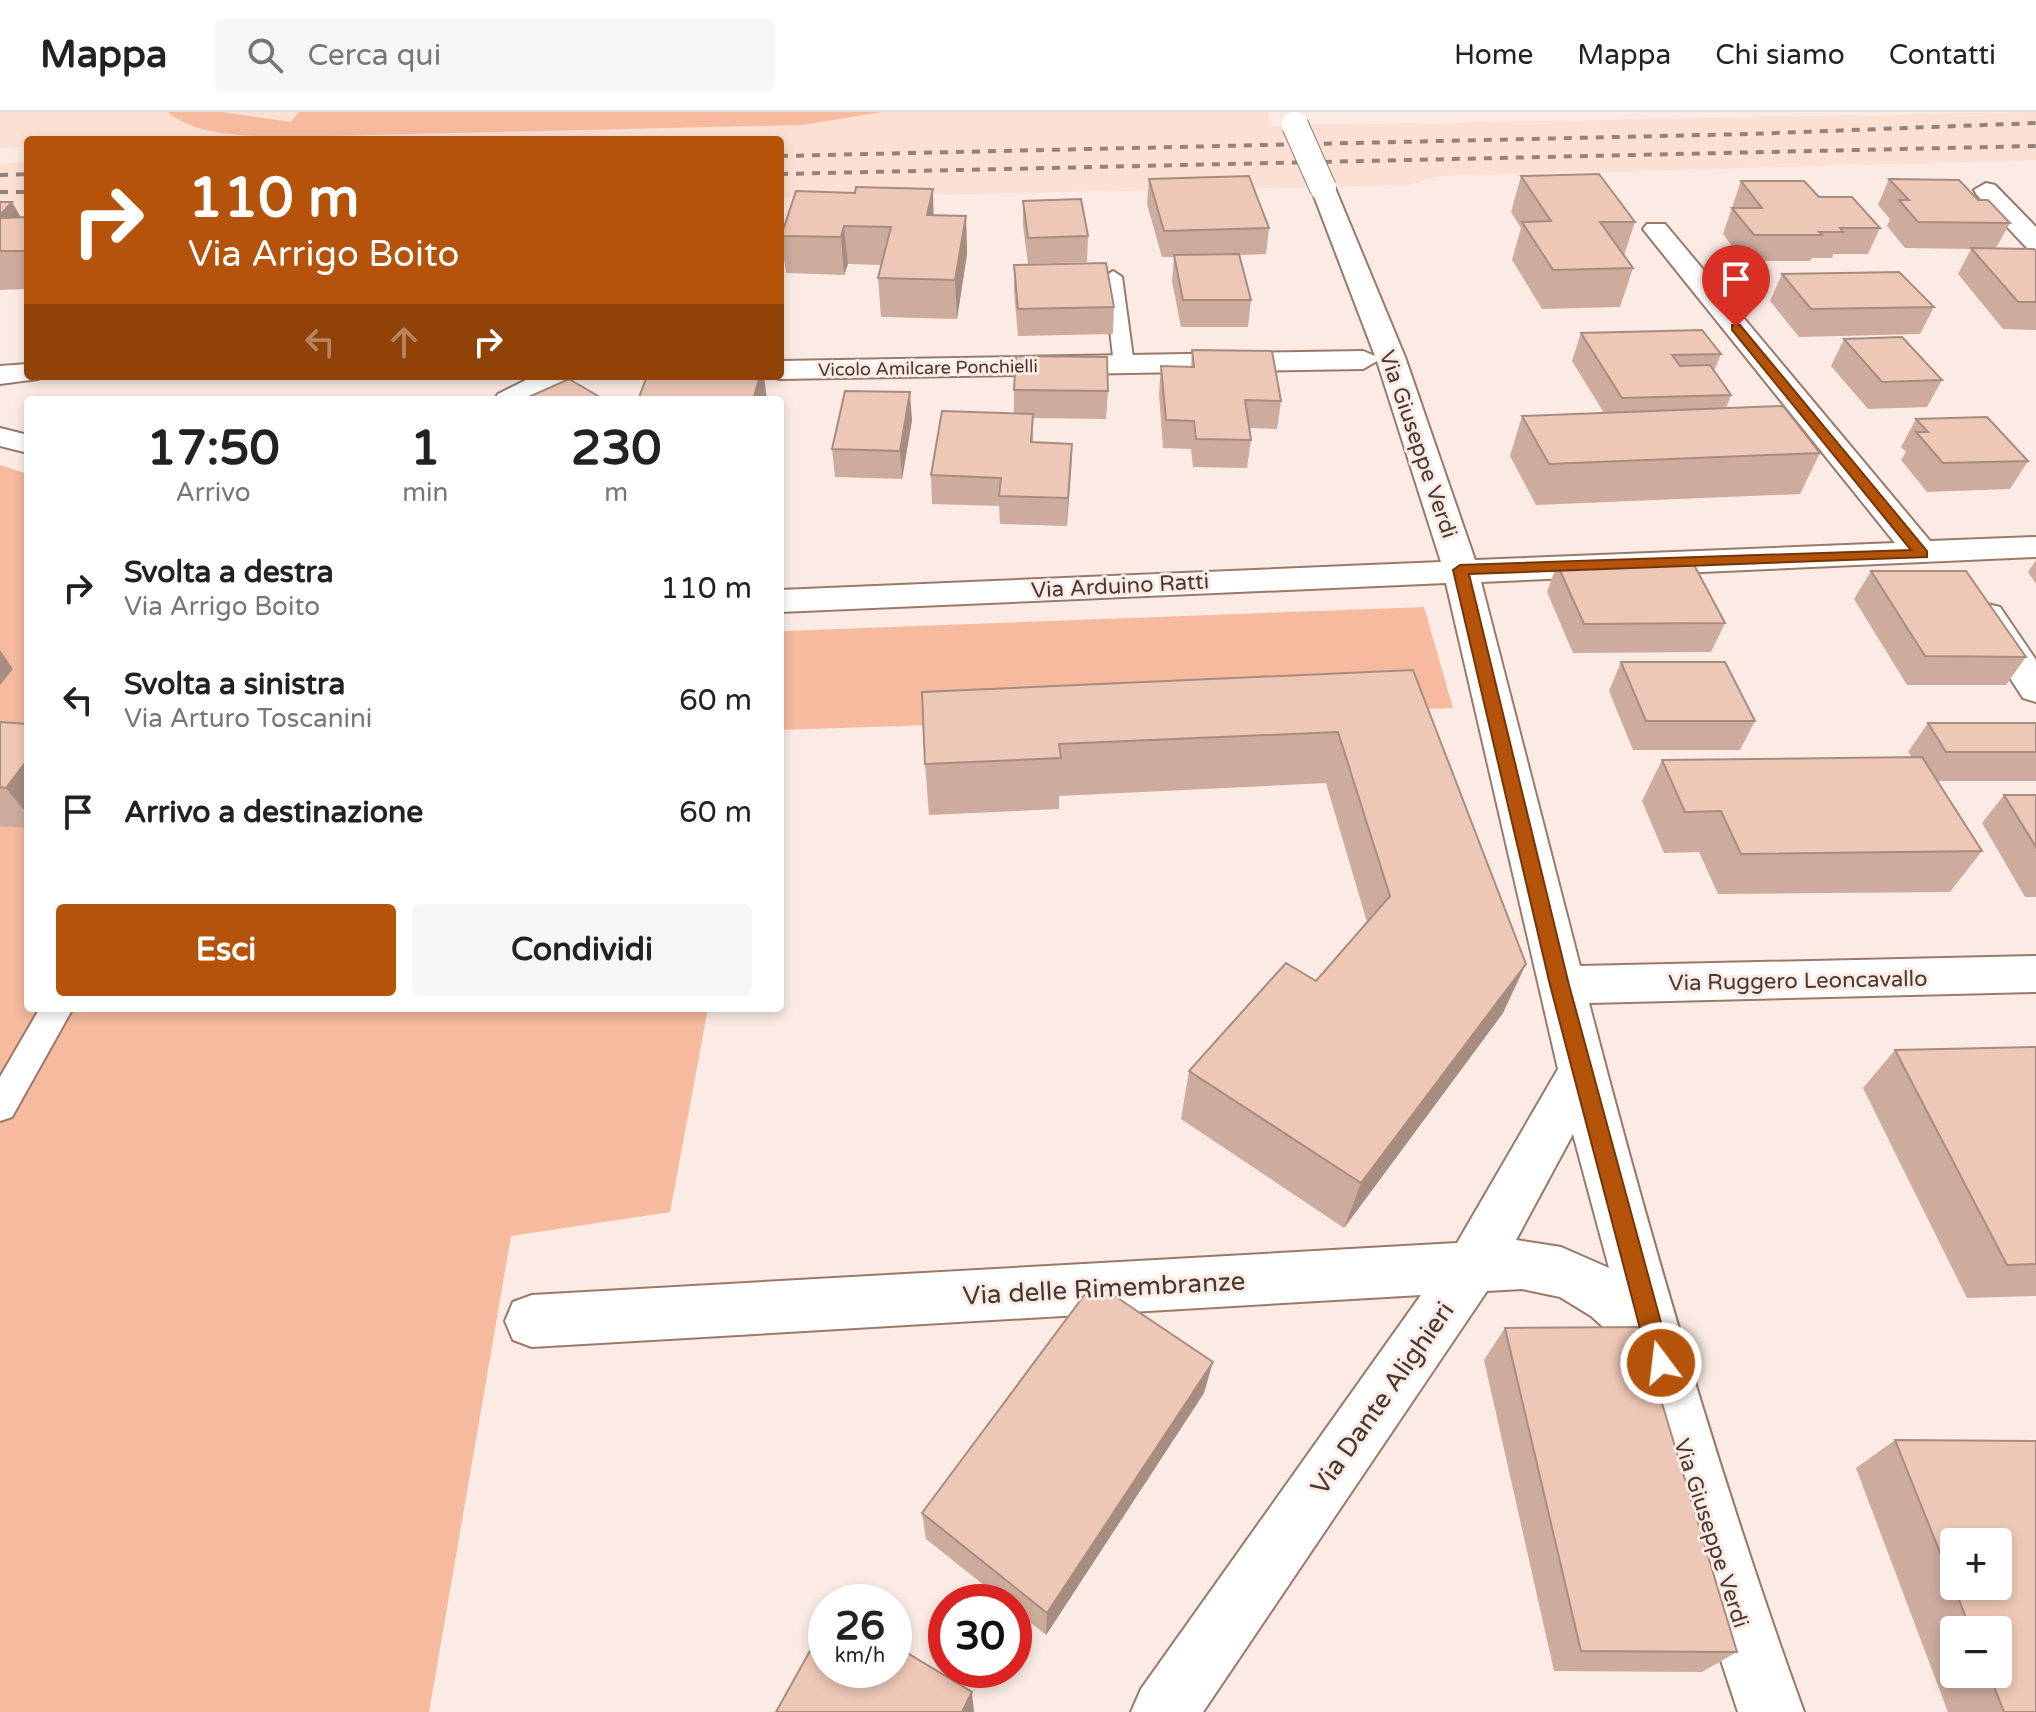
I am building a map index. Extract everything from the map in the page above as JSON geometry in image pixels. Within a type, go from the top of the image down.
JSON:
[{"type":"street","name":"Via Giuseppe Verdi","points":[[1292,119],[1390,357],[1460,570],[1582,1072],[1654,1337],[1715,1551],[1771,1712]]},
{"type":"street","points":[[1986,190],[2036,242]]},
{"type":"street","points":[[1656,229],[1934,554],[2036,689]]},
{"type":"street","name":"Vicolo Amilcare Ponchielli","points":[[784,370],[1363,360]]},
{"type":"street","points":[[0,375],[24,373]]},
{"type":"street","points":[[517,396],[550,380]]},
{"type":"street","points":[[0,437],[24,443]]},
{"type":"street","name":"Via Arduino Ratti","points":[[784,601],[1460,570],[1934,554],[2036,547]]},
{"type":"street","name":"Via Ruggero Leoncavallo","points":[[1560,985],[2036,974]]},
{"type":"street","name":"Via Dante Alighieri","points":[[1164,1712],[1473,1266],[1582,1072]]},
{"type":"street","name":"Via delle Rimembranze","points":[[532,1321],[1522,1264],[1567,1272],[1619,1303],[1654,1337]]},
{"type":"lane","points":[[1113,277],[1124,365]]},
{"type":"lane","points":[[0,1107],[55,1012]]},
{"type":"shaded area","points":[[0,112],[1267,112],[1272,126],[2036,112],[2036,160],[1441,176],[1408,185],[784,198],[784,136],[24,136],[24,147],[0,147]]},
{"type":"shaded area","points":[[168,112],[222,112],[291,122],[299,112],[882,112],[802,125],[322,136],[235,135],[206,130],[179,120]]},
{"type":"shaded area","points":[[24,162],[24,211],[0,212],[0,163]]},
{"type":"shaded area","points":[[0,465],[24,473],[24,1012],[707,1012],[670,1212],[511,1236],[429,1712],[0,1712]]},
{"type":"shaded area","points":[[1424,607],[1453,708],[784,730],[784,631]]},
{"type":"building","points":[[1599,174],[1635,222],[1600,222],[1633,268],[1553,270],[1522,222],[1551,221],[1521,176]]},
{"type":"building","points":[[1249,176],[1269,228],[1164,231],[1149,179]]},
{"type":"building","points":[[1889,179],[1959,180],[1978,200],[1988,200],[2010,223],[1918,222],[1899,200],[1909,200]]},
{"type":"building","points":[[1741,181],[1804,181],[1819,197],[1852,197],[1880,228],[1840,228],[1843,232],[1819,232],[1822,235],[1754,235],[1732,208],[1762,208]]},
{"type":"building","points":[[856,187],[933,189],[927,215],[966,216],[955,280],[878,278],[891,227],[844,226],[841,237],[784,236],[796,191],[855,193]]},
{"type":"building","points":[[1081,199],[1088,236],[1028,238],[1023,201]]},
{"type":"building","points":[[0,202],[12,202],[0,215]]},
{"type":"building","points":[[24,217],[24,251],[0,251],[0,218]]},
{"type":"building","points":[[1971,248],[2034,249],[2036,302],[2018,302]]},
{"type":"building","points":[[1239,254],[1251,300],[1183,300],[1174,255]]},
{"type":"building","points":[[1106,263],[1114,307],[1018,309],[1014,265]]},
{"type":"building","points":[[1899,272],[1934,307],[1811,309],[1782,274]]},
{"type":"building","points":[[1702,330],[1721,354],[1672,355],[1680,366],[1710,365],[1731,395],[1622,398],[1581,333]]},
{"type":"building","points":[[1902,337],[1942,380],[1882,382],[1844,339]]},
{"type":"building","points":[[1192,350],[1272,351],[1281,401],[1245,400],[1251,440],[1196,439],[1194,421],[1166,420],[1161,366],[1194,367]]},
{"type":"building","points":[[1016,356],[1107,357],[1108,391],[1014,390]]},
{"type":"building","points":[[571,380],[598,396],[531,396]]},
{"type":"building","points":[[646,380],[759,380],[754,396],[640,396]]},
{"type":"building","points":[[845,391],[910,392],[900,451],[832,449]]},
{"type":"building","points":[[1783,406],[1820,453],[1549,464],[1522,416]]},
{"type":"building","points":[[942,411],[1033,414],[1031,442],[1072,444],[1068,498],[999,496],[1001,478],[931,475]]},
{"type":"building","points":[[1987,417],[2028,461],[1943,463],[1916,432],[1928,432],[1916,419]]},
{"type":"building","points":[[1693,563],[1725,623],[1584,624],[1557,564]]},
{"type":"building","points":[[1871,571],[1966,571],[2026,657],[1925,656]]},
{"type":"building","points":[[1621,662],[1725,662],[1755,721],[1646,721]]},
{"type":"building","points":[[1413,670],[1526,964],[1361,1183],[1189,1071],[1286,963],[1316,981],[1390,896],[1338,732],[1059,744],[1061,758],[925,764],[922,692]]},
{"type":"building","points":[[0,722],[24,724],[24,764],[6,788],[0,787]]},
{"type":"building","points":[[1928,723],[2036,723],[2036,752],[1946,752]]},
{"type":"building","points":[[1922,757],[1982,851],[1741,854],[1721,811],[1685,812],[1662,760]]},
{"type":"building","points":[[2004,795],[2036,795],[2036,847]]},
{"type":"building","points":[[2036,1047],[2036,1264],[2007,1265],[1895,1050]]},
{"type":"building","points":[[1094,1282],[1213,1362],[1047,1613],[1032,1601],[1032,1584],[1011,1584],[922,1513]]},
{"type":"building","points":[[1639,1327],[1737,1652],[1581,1651],[1505,1328]]},
{"type":"building","points":[[1895,1440],[2036,1441],[2036,1712],[2004,1712],[1995,1688],[2012,1688],[2012,1616],[1965,1616],[1959,1600],[2012,1600],[2012,1528],[1940,1528],[1940,1552]]},
{"type":"building","points":[[808,1654],[808,1688],[912,1688],[912,1656],[928,1665],[928,1688],[965,1688],[972,1692],[962,1712],[776,1712]]},
{"type":"railway","points":[[784,156],[1749,134],[2036,123]]},
{"type":"railway","points":[[784,174],[2036,146]]},
{"type":"railway","points":[[0,175],[24,174]]},
{"type":"railway","points":[[0,192],[24,192]]},
{"type":"route","points":[[1661,1363],[1560,985],[1460,570],[1922,554],[1736,327]]}]
